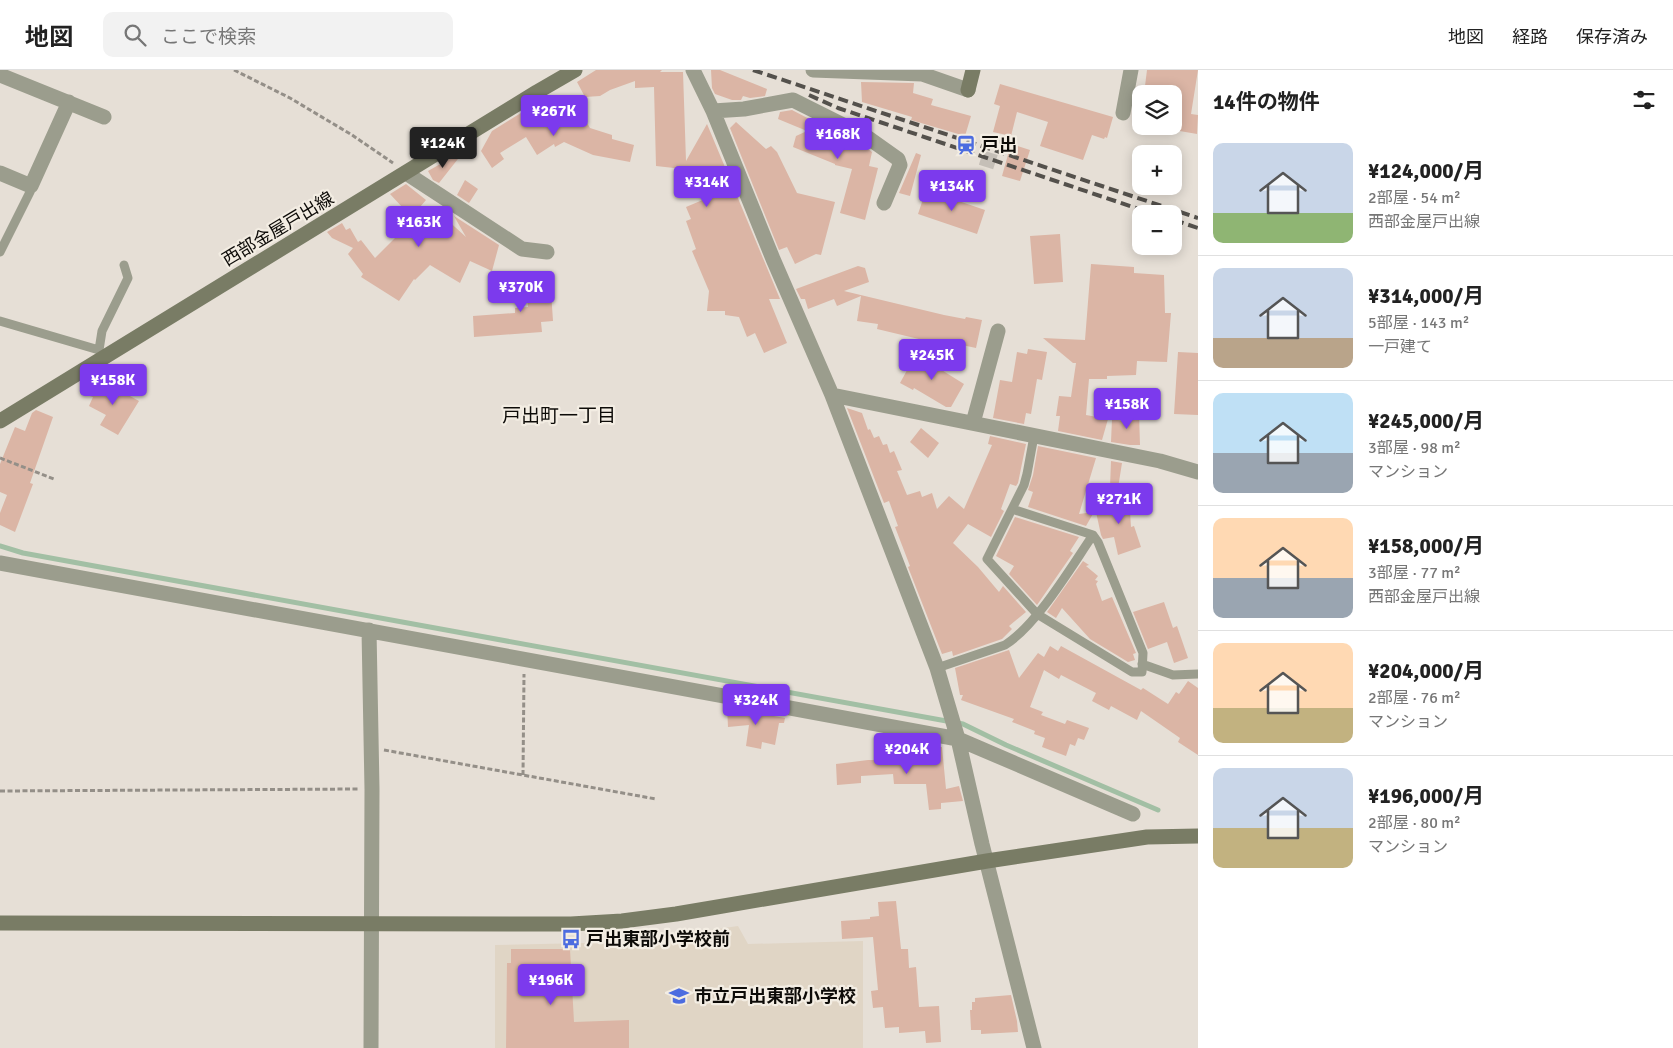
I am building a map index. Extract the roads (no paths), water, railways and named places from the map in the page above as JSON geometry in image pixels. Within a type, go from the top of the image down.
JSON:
[{"type":"street","name":"西部金屋戸出線","points":[[0,421],[101,354],[402,176],[575,70]]},
{"type":"street","points":[[693,70],[713,111],[772,260],[832,395],[937,668],[954,727],[1034,1048]]},
{"type":"street","points":[[813,70],[922,74],[968,90],[973,70]]},
{"type":"street","points":[[1123,113],[1131,70]]},
{"type":"street","points":[[0,75],[104,117]]},
{"type":"street","points":[[713,111],[793,100],[867,137],[898,159],[900,165],[884,203]]},
{"type":"street","points":[[0,173],[30,186],[68,102]]},
{"type":"street","points":[[402,176],[522,249],[547,252]]},
{"type":"street","points":[[973,423],[998,331]]},
{"type":"street","points":[[832,395],[1160,461],[1198,472]]},
{"type":"street","points":[[0,563],[524,658],[954,727],[1133,814]]},
{"type":"street","points":[[369,630],[372,789],[371,1048]]},
{"type":"street","points":[[0,923],[571,924],[622,921],[676,914],[987,861],[1147,837],[1198,836]]},
{"type":"lane","points":[[0,252],[30,192],[30,186]]},
{"type":"lane","points":[[0,321],[101,354],[102,331],[128,278],[124,265]]},
{"type":"lane","points":[[1012,509],[1093,536],[1098,542],[1143,653],[1142,672],[1132,672],[1037,614],[987,559],[1027,474],[1034,436]]},
{"type":"lane","points":[[937,668],[1006,645],[1012,640],[1037,614],[1093,536]]},
{"type":"lane","points":[[1142,664],[1173,675],[1198,674]]},
{"type":"waterway","points":[[0,546],[23,553],[963,724],[1006,745],[1158,810]]},
{"type":"tunnel","points":[[986,167],[996,136]]},
{"type":"railway","points":[[753,70],[1198,218]]},
{"type":"railway","points":[[809,95],[838,108],[1132,207]]},
{"type":"railway","points":[[1182,223],[1198,228]]},
{"type":"place","name":"戸出","points":[[966,145]]},
{"type":"place","name":"戸出東部小学校前","points":[[571,939]]},
{"type":"place","name":"市立戸出東部小学校","points":[[679,996]]},
{"type":"district","name":"戸出町一丁目","points":[[559,415]]}]
